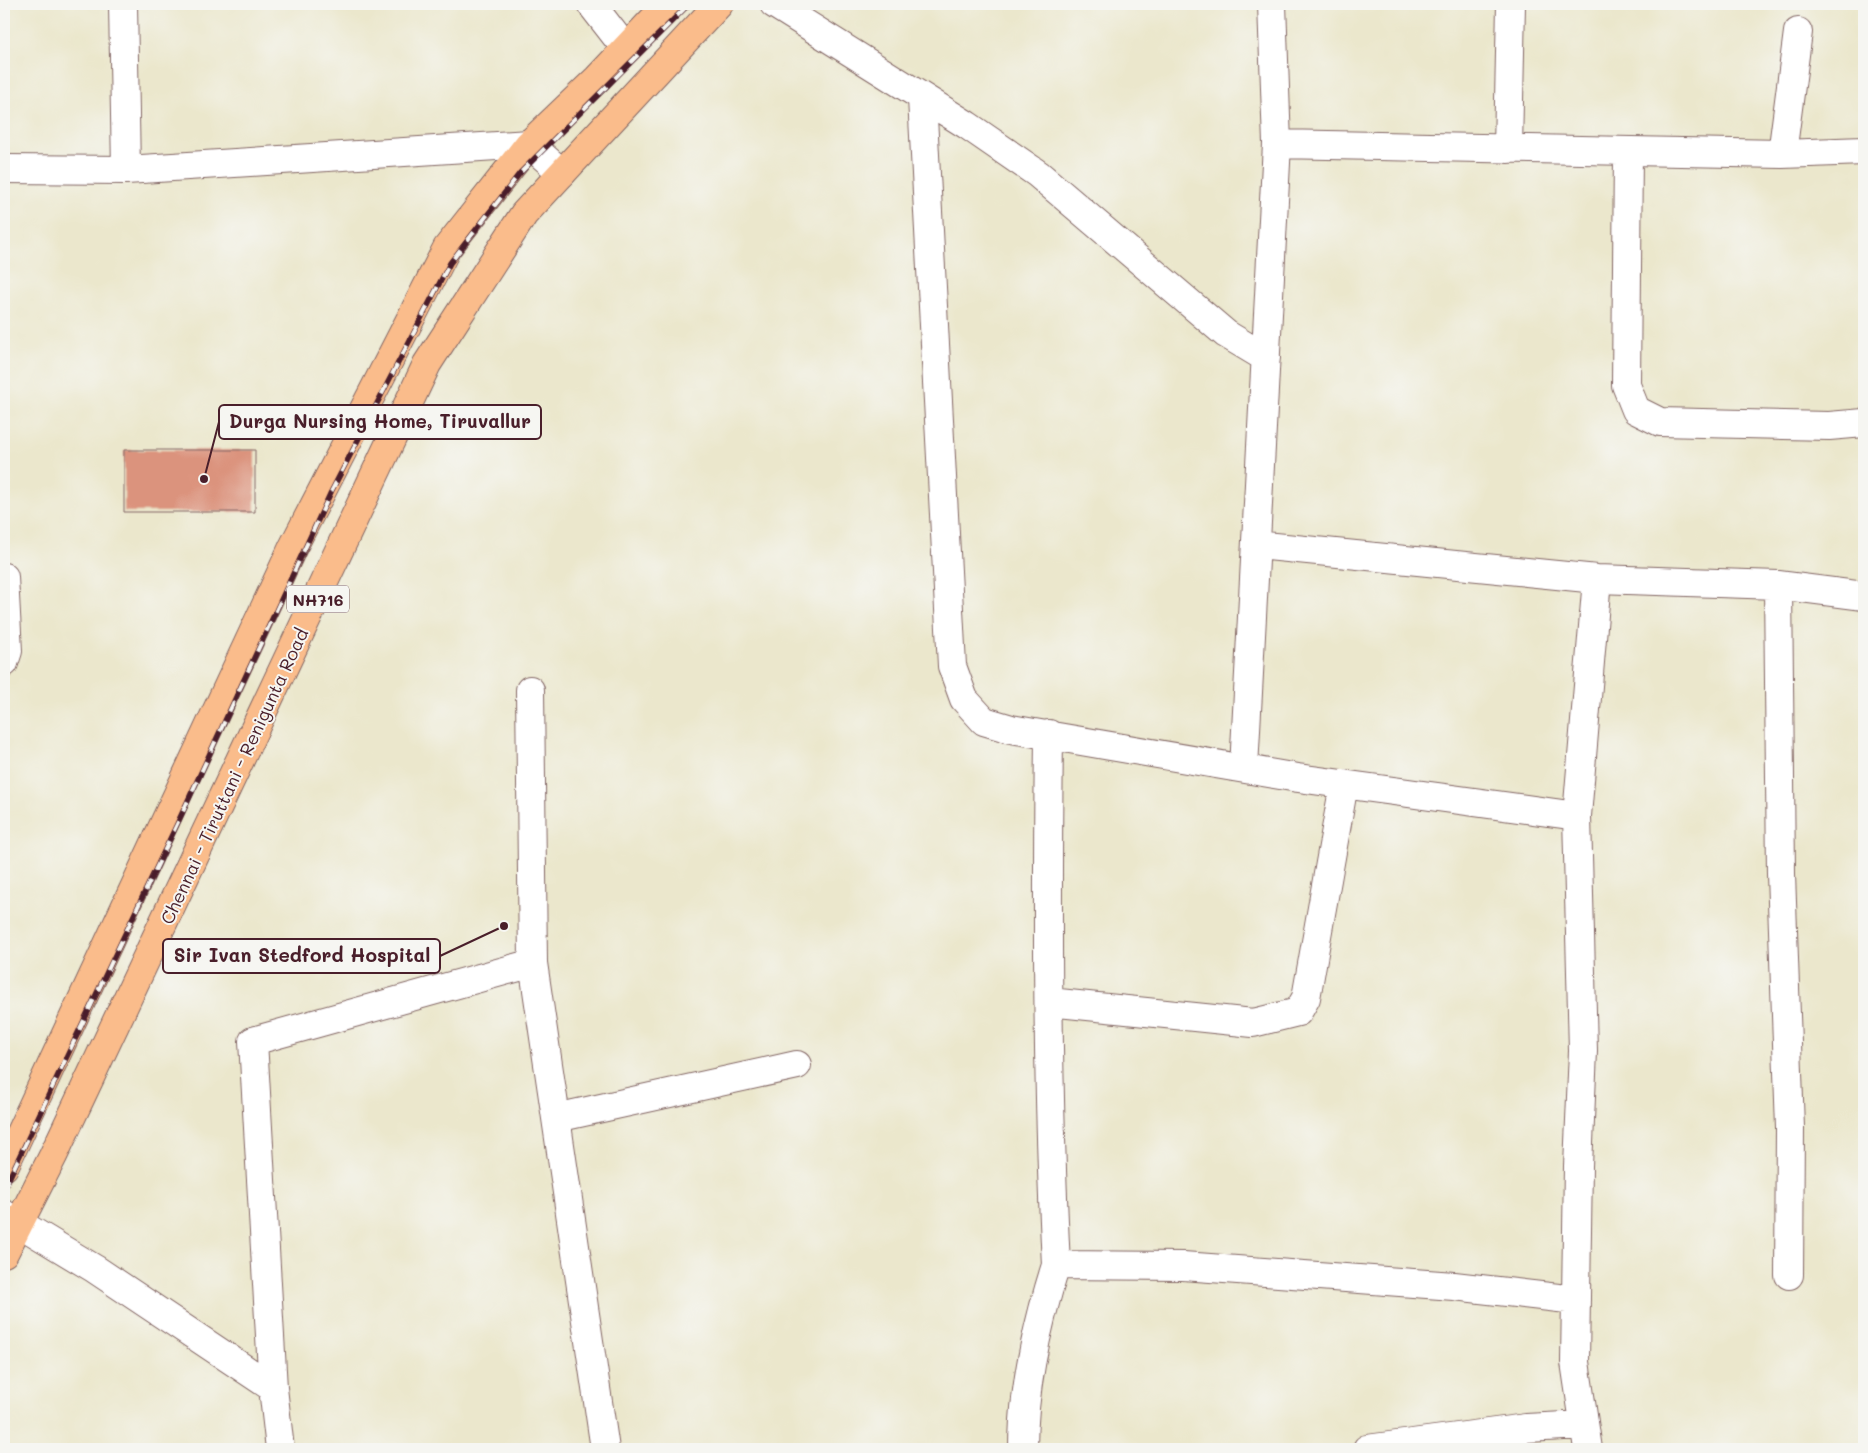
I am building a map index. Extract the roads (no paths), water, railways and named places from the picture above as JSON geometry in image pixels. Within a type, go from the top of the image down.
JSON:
[{"type":"highway","name":"NH716","points":[[8,1152],[294,547],[447,248],[529,144],[626,49],[668,4]]},
{"type":"highway","name":"Chennai - Tiruttani - Renigunta Road","points":[[4,1253],[12,1218],[53,1156],[427,364],[524,214],[719,4]]},
{"type":"street","points":[[123,4],[126,170]]},
{"type":"street","points":[[592,4],[626,49]]},
{"type":"street","points":[[774,4],[967,125],[1038,174],[1226,334],[1266,358]]},
{"type":"street","points":[[1244,768],[1277,144],[1272,4]]},
{"type":"street","points":[[1508,149],[1512,4]]},
{"type":"street","points":[[1782,154],[1798,32]]},
{"type":"street","points":[[922,98],[952,666],[964,699],[984,720],[1011,730],[1049,734],[1344,784],[1578,816]]},
{"type":"street","points":[[4,169],[126,170],[529,144],[562,173]]},
{"type":"street","points":[[1277,144],[1782,154],[1864,151]]},
{"type":"street","points":[[1628,151],[1626,385],[1636,410],[1660,422],[1830,426],[1864,423]]},
{"type":"street","points":[[1256,545],[1597,579],[1778,585],[1864,596]]},
{"type":"street","points":[[4,577],[8,651],[4,663]]},
{"type":"street","points":[[1373,1449],[1526,1428],[1586,1437],[1575,1362],[1578,1166],[1583,1051],[1578,816],[1597,579]]},
{"type":"street","points":[[1778,585],[1781,874],[1790,1128],[1789,1275]]},
{"type":"street","points":[[530,690],[534,963],[605,1449]]},
{"type":"street","points":[[1023,1449],[1028,1380],[1041,1313],[1056,1265],[1049,1136],[1049,734]]},
{"type":"street","points":[[1048,1002],[1253,1023],[1298,1012],[1306,998],[1344,784]]},
{"type":"street","points":[[280,1449],[273,1388],[253,1041],[534,963]]},
{"type":"street","points":[[556,1118],[797,1065]]},
{"type":"street","points":[[12,1218],[95,1269],[273,1388]]},
{"type":"street","points":[[1056,1265],[1183,1266],[1454,1286],[1576,1300]]},
{"type":"railway","points":[[4,1189],[179,820],[331,492],[450,263],[520,173],[689,4]]},
{"type":"place","name":"Durga Nursing Home, Tiruvallur","points":[[204,479]]},
{"type":"place","name":"Sir Ivan Stedford Hospital","points":[[504,926]]}]
